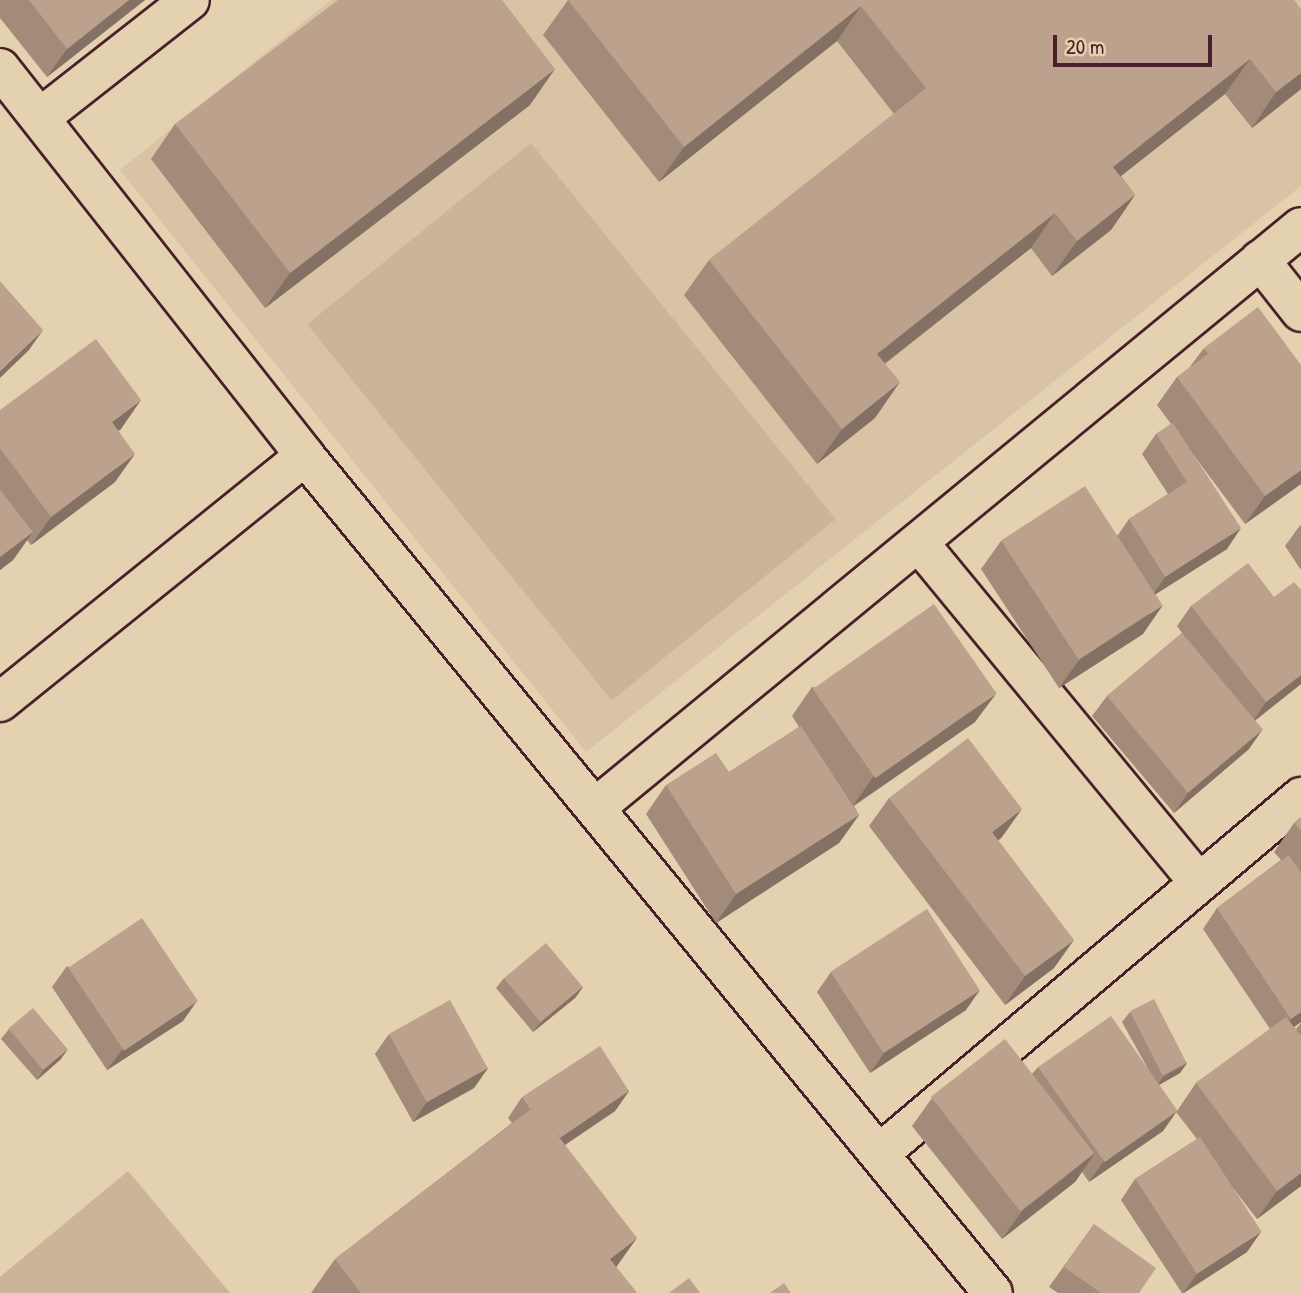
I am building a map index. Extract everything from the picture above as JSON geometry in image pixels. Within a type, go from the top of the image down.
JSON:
[{"type":"street","points":[[41,117],[190,0]]},
{"type":"street","points":[[0,68],[305,456],[993,1293]]},
{"type":"street","points":[[595,808],[1301,227]]},
{"type":"street","points":[[1260,260],[1301,312]]},
{"type":"street","points":[[0,702],[305,456]]},
{"type":"street","points":[[919,543],[1199,883]]},
{"type":"street","points":[[879,1154],[1301,797]]},
{"type":"shaded area","points":[[331,0],[1301,0],[1301,186],[586,752],[120,170]]},
{"type":"shaded area","points":[[531,143],[836,519],[612,700],[307,324]]},
{"type":"shaded area","points":[[128,1171],[230,1293],[0,1293],[0,1277]]},
{"type":"building","points":[[29,0],[129,0],[67,49]]},
{"type":"building","points":[[338,0],[502,0],[555,69],[290,273],[175,124]]},
{"type":"building","points":[[568,0],[1294,0],[1301,9],[1301,73],[1276,92],[1250,59],[1113,167],[1135,195],[1077,241],[1055,213],[877,354],[900,382],[842,429],[709,260],[926,88],[861,6],[684,147]]},
{"type":"building","points":[[0,281],[43,330],[0,371]]},
{"type":"building","points":[[1258,307],[1301,365],[1301,470],[1265,496],[1177,377],[1208,354],[1204,348]]},
{"type":"building","points":[[96,339],[141,400],[112,422],[135,454],[51,517],[0,448],[0,410]]},
{"type":"building","points":[[1173,423],[1241,528],[1165,577],[1129,519],[1187,482],[1156,434]]},
{"type":"building","points":[[1085,486],[1162,605],[1078,660],[1001,540]]},
{"type":"building","points":[[0,490],[33,532],[0,557]]},
{"type":"building","points":[[1248,563],[1274,597],[1294,582],[1301,590],[1301,675],[1266,702],[1191,606]]},
{"type":"building","points":[[934,604],[997,693],[875,778],[813,689]]},
{"type":"building","points":[[1182,633],[1263,730],[1188,793],[1107,696]]},
{"type":"building","points":[[801,726],[859,815],[736,894],[666,785],[716,753],[729,772]]},
{"type":"building","points":[[968,738],[1022,809],[992,832],[1074,940],[1025,976],[889,798]]},
{"type":"building","points":[[1301,817],[1301,831],[1294,823]]},
{"type":"building","points":[[1289,855],[1301,873],[1301,1012],[1291,1019],[1217,908]]},
{"type":"building","points":[[927,909],[980,990],[883,1053],[831,972]]},
{"type":"building","points":[[142,918],[198,1001],[124,1051],[68,968]]},
{"type":"building","points":[[546,943],[583,987],[541,1022],[504,978]]},
{"type":"building","points":[[1154,999],[1187,1063],[1163,1075],[1130,1011]]},
{"type":"building","points":[[450,1000],[488,1068],[427,1102],[389,1034]]},
{"type":"building","points":[[33,1008],[68,1049],[43,1070],[8,1029]]},
{"type":"building","points":[[1111,1016],[1178,1111],[1105,1162],[1038,1067]]},
{"type":"building","points":[[1286,1017],[1301,1036],[1301,1173],[1277,1191],[1196,1083]]},
{"type":"building","points":[[1005,1039],[1094,1153],[1020,1211],[931,1097]]},
{"type":"building","points":[[600,1046],[629,1091],[560,1138],[535,1106],[530,1109],[522,1097]]},
{"type":"building","points":[[535,1106],[637,1238],[610,1259],[637,1293],[361,1293],[335,1259]]},
{"type":"building","points":[[1200,1137],[1262,1232],[1197,1274],[1135,1179]]},
{"type":"building","points":[[1094,1224],[1156,1268],[1139,1293],[1101,1293],[1064,1267]]},
{"type":"building","points":[[689,1278],[700,1293],[669,1293]]},
{"type":"building","points":[[784,1283],[791,1293],[770,1293]]}]
